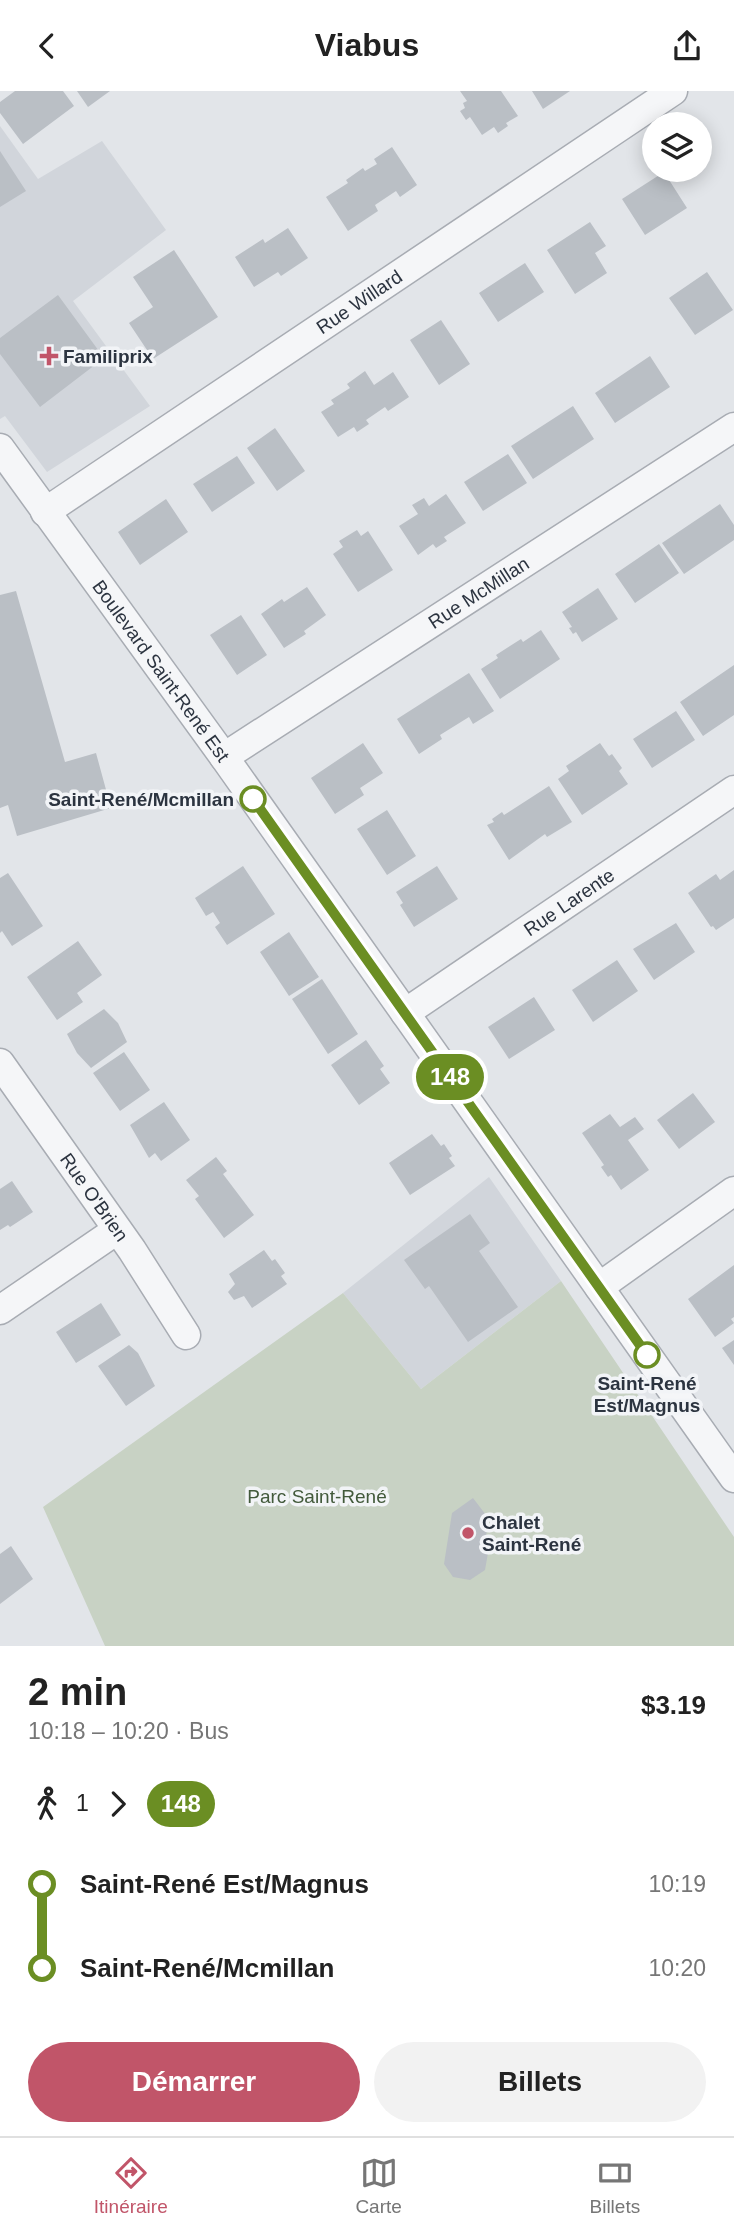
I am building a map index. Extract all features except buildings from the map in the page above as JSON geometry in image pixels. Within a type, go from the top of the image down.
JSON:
[{"type":"street","name":"Rue Willard","points":[[46,512],[673,91]]},
{"type":"street","name":"Rue McMillan","points":[[224,757],[734,427]]},
{"type":"street","name":"Boulevard Saint-René Est","points":[[2,454],[224,757],[734,1478]]},
{"type":"street","name":"Rue Larente","points":[[405,1013],[734,790]]},
{"type":"street","name":"Rue O'Brien","points":[[0,1063],[117,1230],[186,1335]]},
{"type":"street","points":[[599,1287],[734,1191]]},
{"type":"street","points":[[0,1310],[117,1230]]},
{"type":"shaded area","points":[[0,126],[38,179],[102,141],[166,230],[73,301],[150,406],[47,472],[5,416],[0,419]]},
{"type":"shaded area","points":[[489,1177],[561,1281],[421,1389],[343,1293]]},
{"type":"green space","name":"Parc Saint-René","points":[[561,1281],[734,1537],[734,1646],[105,1646],[43,1507],[343,1293],[421,1389]]},
{"type":"bus line","name":"148","points":[[253,799],[647,1355]]},
{"type":"place","name":"Familiprix","points":[[49,356]]},
{"type":"place","name":"Saint-René/Mcmillan","points":[[253,799]]},
{"type":"place","name":"Saint-René Est/Magnus","points":[[647,1355]]},
{"type":"place","name":"Chalet Saint-René","points":[[468,1533]]}]
